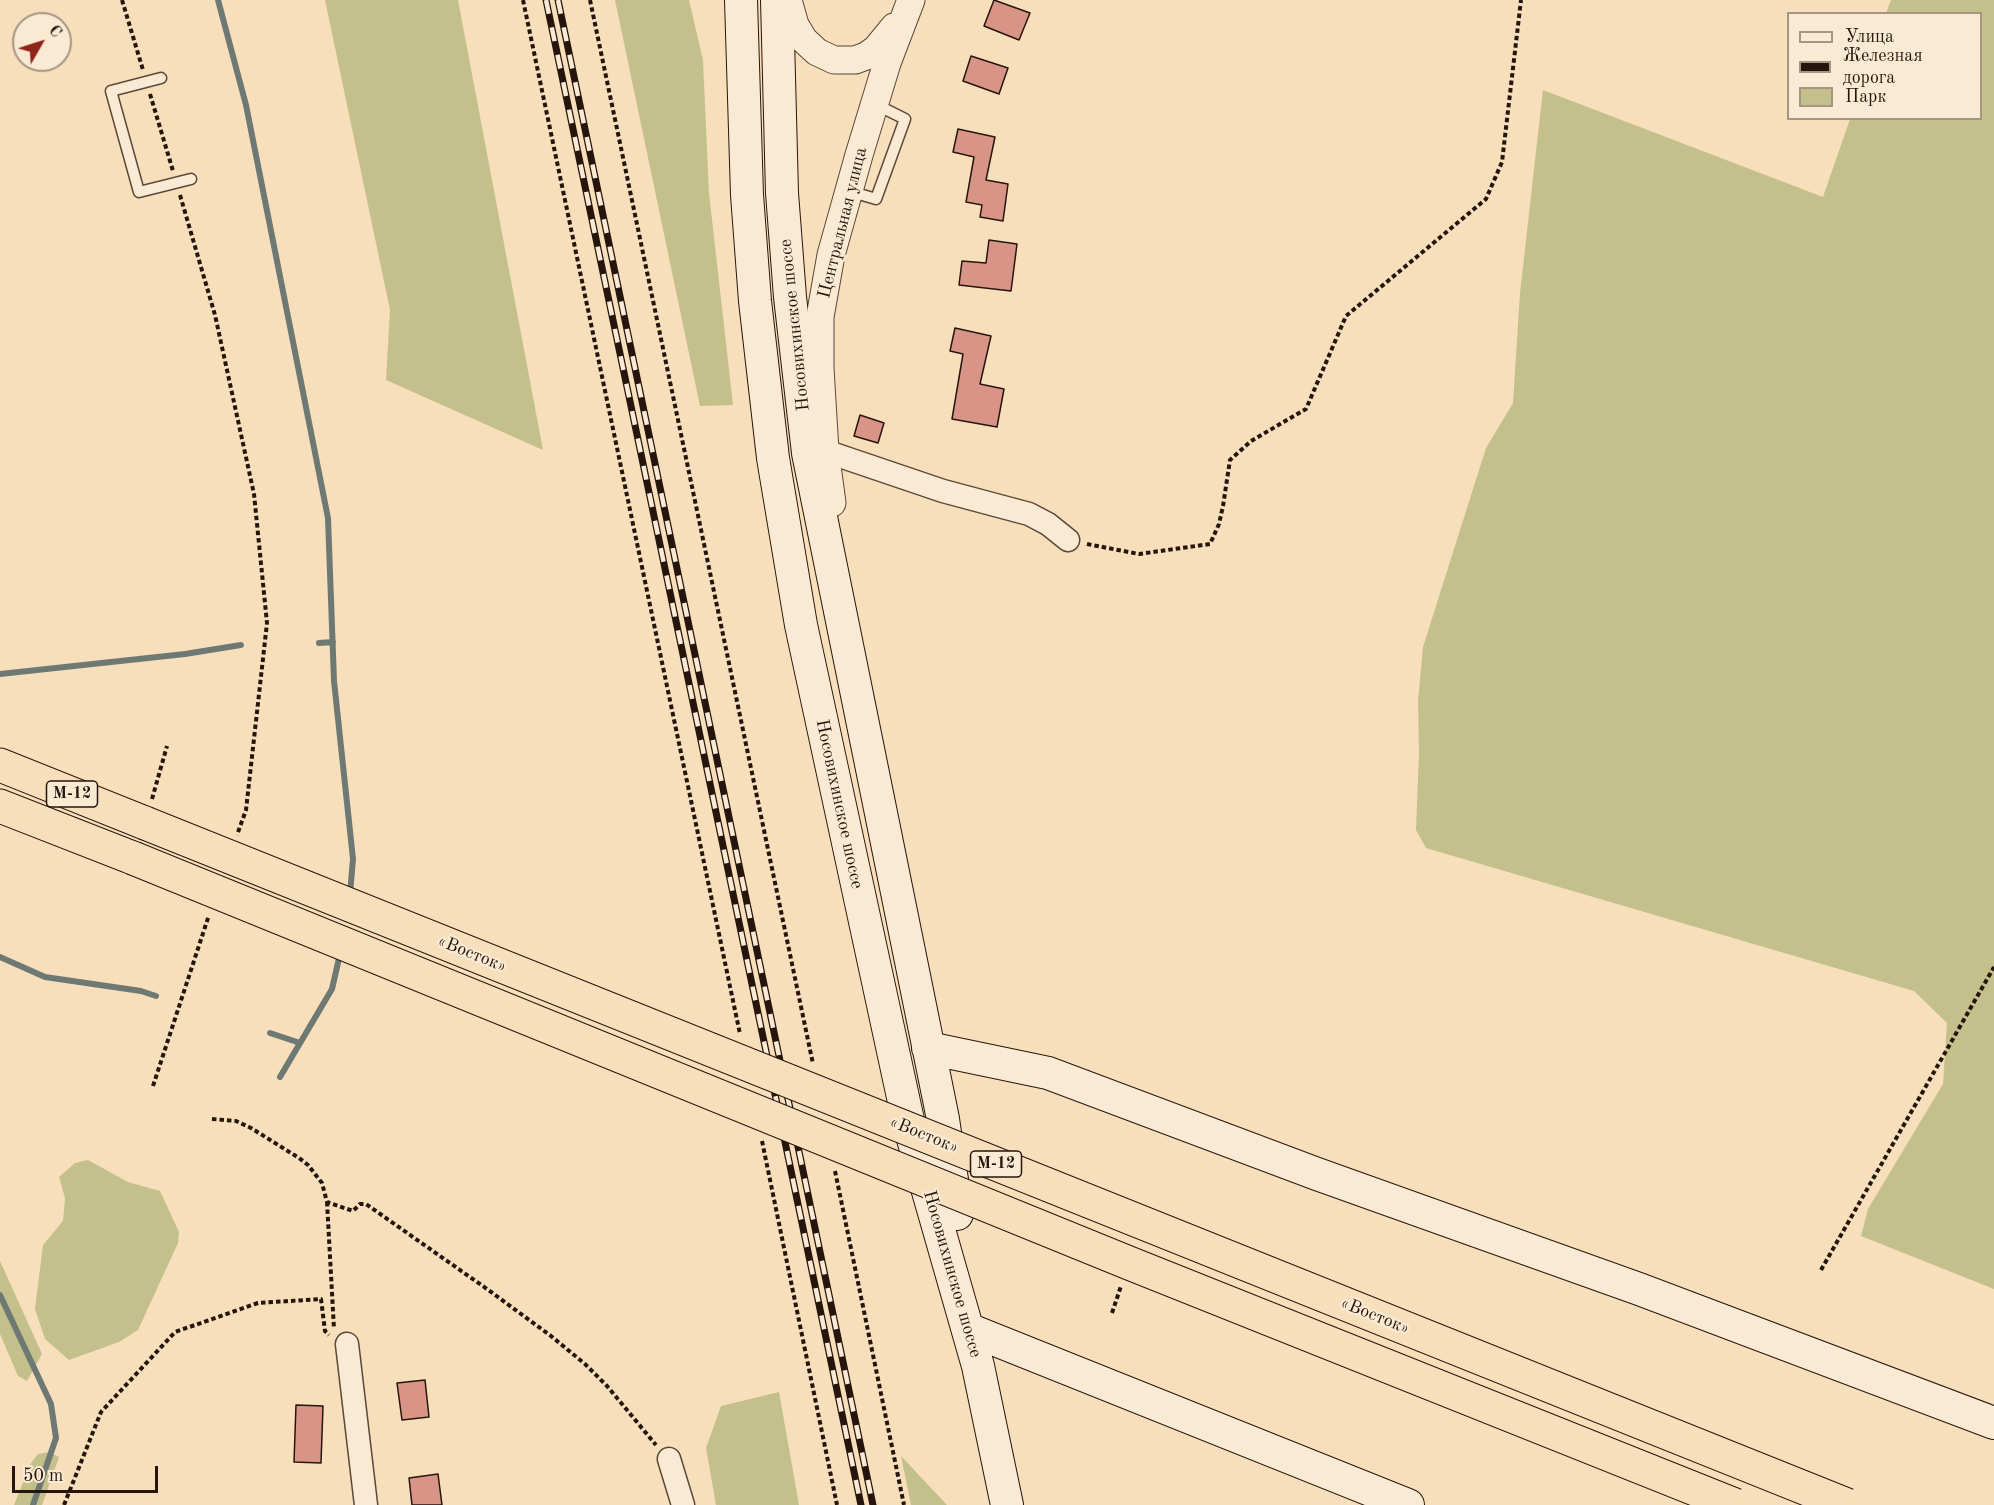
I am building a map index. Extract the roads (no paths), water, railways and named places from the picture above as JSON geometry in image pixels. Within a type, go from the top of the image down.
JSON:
[{"type":"highway","name":"«Восток»","points":[[0,765],[1847,1505]]},
{"type":"highway","name":"М-12","points":[[0,806],[134,858],[1129,1263],[1735,1505]]},
{"type":"main road","name":"Носовихинское шоссе","points":[[741,0],[747,195],[755,301],[773,458],[799,614],[909,1125],[970,1330],[1007,1505]]},
{"type":"main road","name":"Носовихинское шоссе","points":[[777,0],[782,193],[790,297],[807,442],[943,1119],[970,1330]]},
{"type":"main road","points":[[928,1048],[1048,1073],[1317,1174],[1639,1289],[1994,1423]]},
{"type":"main road","points":[[970,1330],[1408,1505]]},
{"type":"main road","points":[[1677,1482],[1723,1505]]},
{"type":"street","points":[[732,0],[742,39]]},
{"type":"street","points":[[788,0],[795,25],[810,47],[825,57],[843,61],[855,60],[876,50],[908,6]]},
{"type":"street","name":"Центральная улица","points":[[859,704],[825,451],[820,368],[820,317],[831,255],[849,191],[875,103],[908,6]]},
{"type":"street","points":[[825,451],[943,491],[1029,514],[1048,524],[1068,540]]},
{"type":"street","points":[[347,1344],[366,1505]]},
{"type":"street","points":[[669,1459],[683,1505]]},
{"type":"lane","points":[[161,78],[111,91],[139,192],[191,179]]},
{"type":"waterway","points":[[218,0],[246,105],[328,518],[334,681],[353,859],[350,894]]},
{"type":"waterway","points":[[319,643],[333,642]]},
{"type":"waterway","points":[[0,674],[185,654],[241,645]]},
{"type":"waterway","points":[[280,1077],[332,989],[340,954]]},
{"type":"waterway","points":[[0,957],[45,977],[141,991],[156,996]]},
{"type":"waterway","points":[[270,1033],[300,1043]]},
{"type":"waterway","points":[[0,1295],[51,1404],[56,1438],[33,1505]]},
{"type":"railway","points":[[546,0],[861,1505]]},
{"type":"railway","points":[[558,0],[873,1505]]}]
